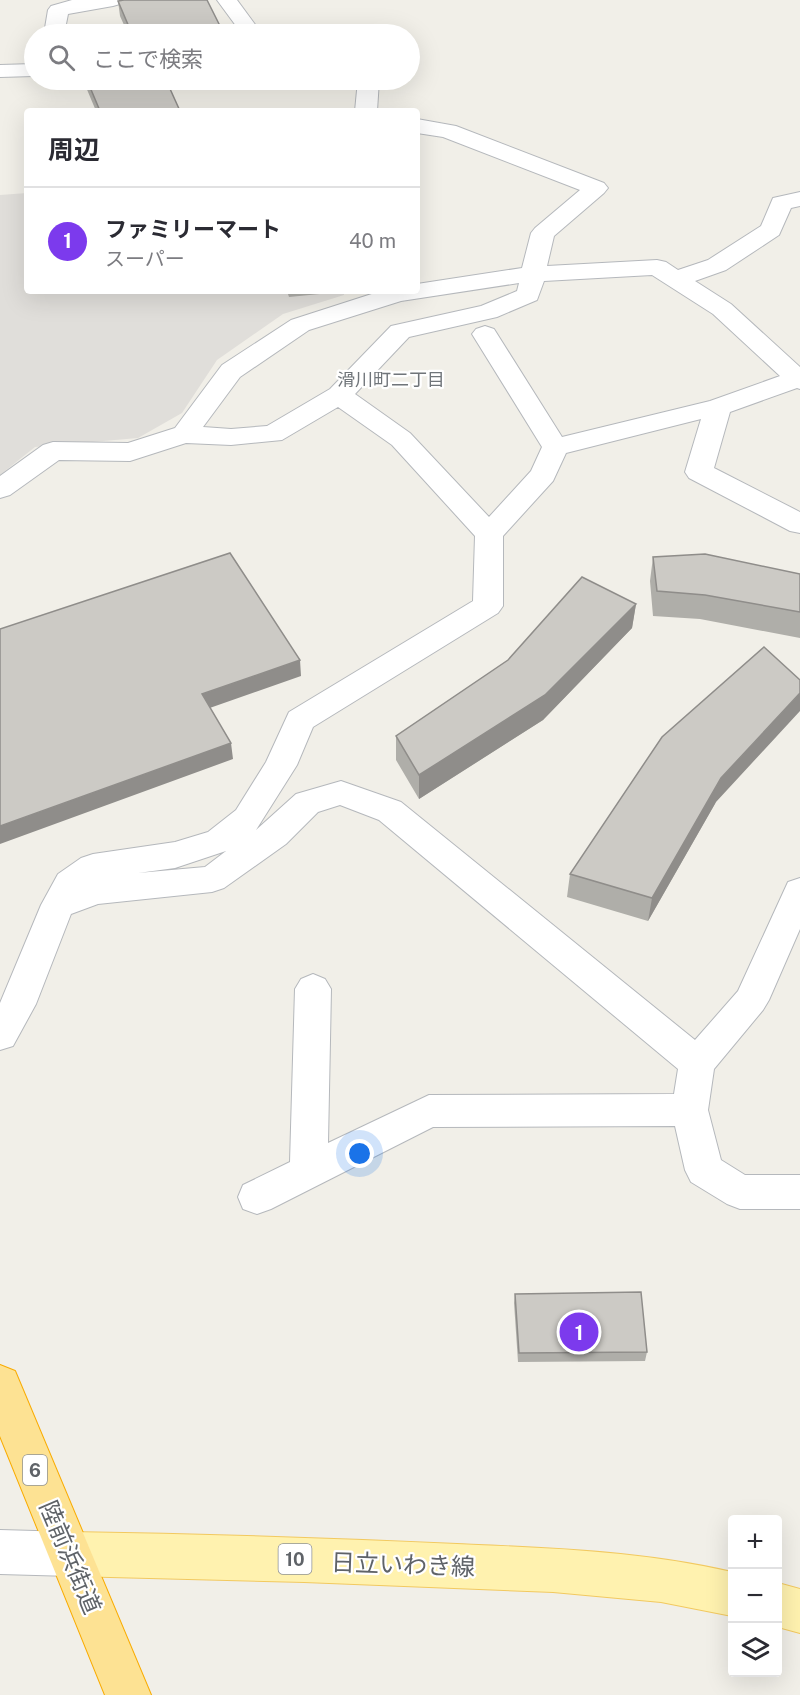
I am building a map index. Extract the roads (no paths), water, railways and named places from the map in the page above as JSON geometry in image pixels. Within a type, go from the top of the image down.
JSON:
[{"type":"highway","name":"陸前浜街道","points":[[0,1385],[128,1695]]},
{"type":"main road","name":"日立いわき線","points":[[71,1554],[268,1558],[603,1572],[699,1586],[728,1593]]},
{"type":"main road","points":[[782,1606],[800,1611]]},
{"type":"street","points":[[56,24],[58,10],[84,3],[113,0]]},
{"type":"street","points":[[227,0],[245,24]]},
{"type":"street","points":[[0,71],[24,70]]},
{"type":"street","points":[[366,108],[367,90]]},
{"type":"street","points":[[0,489],[53,451],[130,452],[184,434],[231,437],[273,434],[339,395],[400,331],[488,312],[528,295],[543,233],[596,188],[448,131],[420,126]]},
{"type":"street","points":[[676,279],[717,265],[771,230],[781,202],[800,199]]},
{"type":"street","points":[[420,290],[533,274],[657,267],[722,309],[799,379],[718,407],[555,447]]},
{"type":"street","points":[[184,434],[231,371],[300,325],[397,294]]},
{"type":"street","points":[[484,334],[555,447]]},
{"type":"street","points":[[339,395],[401,439],[489,534]]},
{"type":"street","points":[[718,407],[699,472],[800,524]]},
{"type":"street","points":[[0,1035],[18,1004],[58,905],[70,883],[93,867],[175,855],[219,841],[248,819],[281,765],[300,720],[488,606],[489,534],[543,475],[555,447]]},
{"type":"street","points":[[58,905],[96,891],[212,879],[274,835],[307,803],[341,793],[390,811],[697,1063]]},
{"type":"street","points":[[800,891],[752,1000],[697,1063],[690,1110],[704,1170],[740,1192],[800,1192]]},
{"type":"street","points":[[309,1171],[313,989]]},
{"type":"street","points":[[257,1197],[429,1111],[690,1110]]},
{"type":"street","points":[[0,1552],[71,1554]]},
{"type":"place","name":"ファミリーマート","points":[[579,1332]]},
{"type":"district","name":"滑川町二丁目","points":[[391,379]]}]
